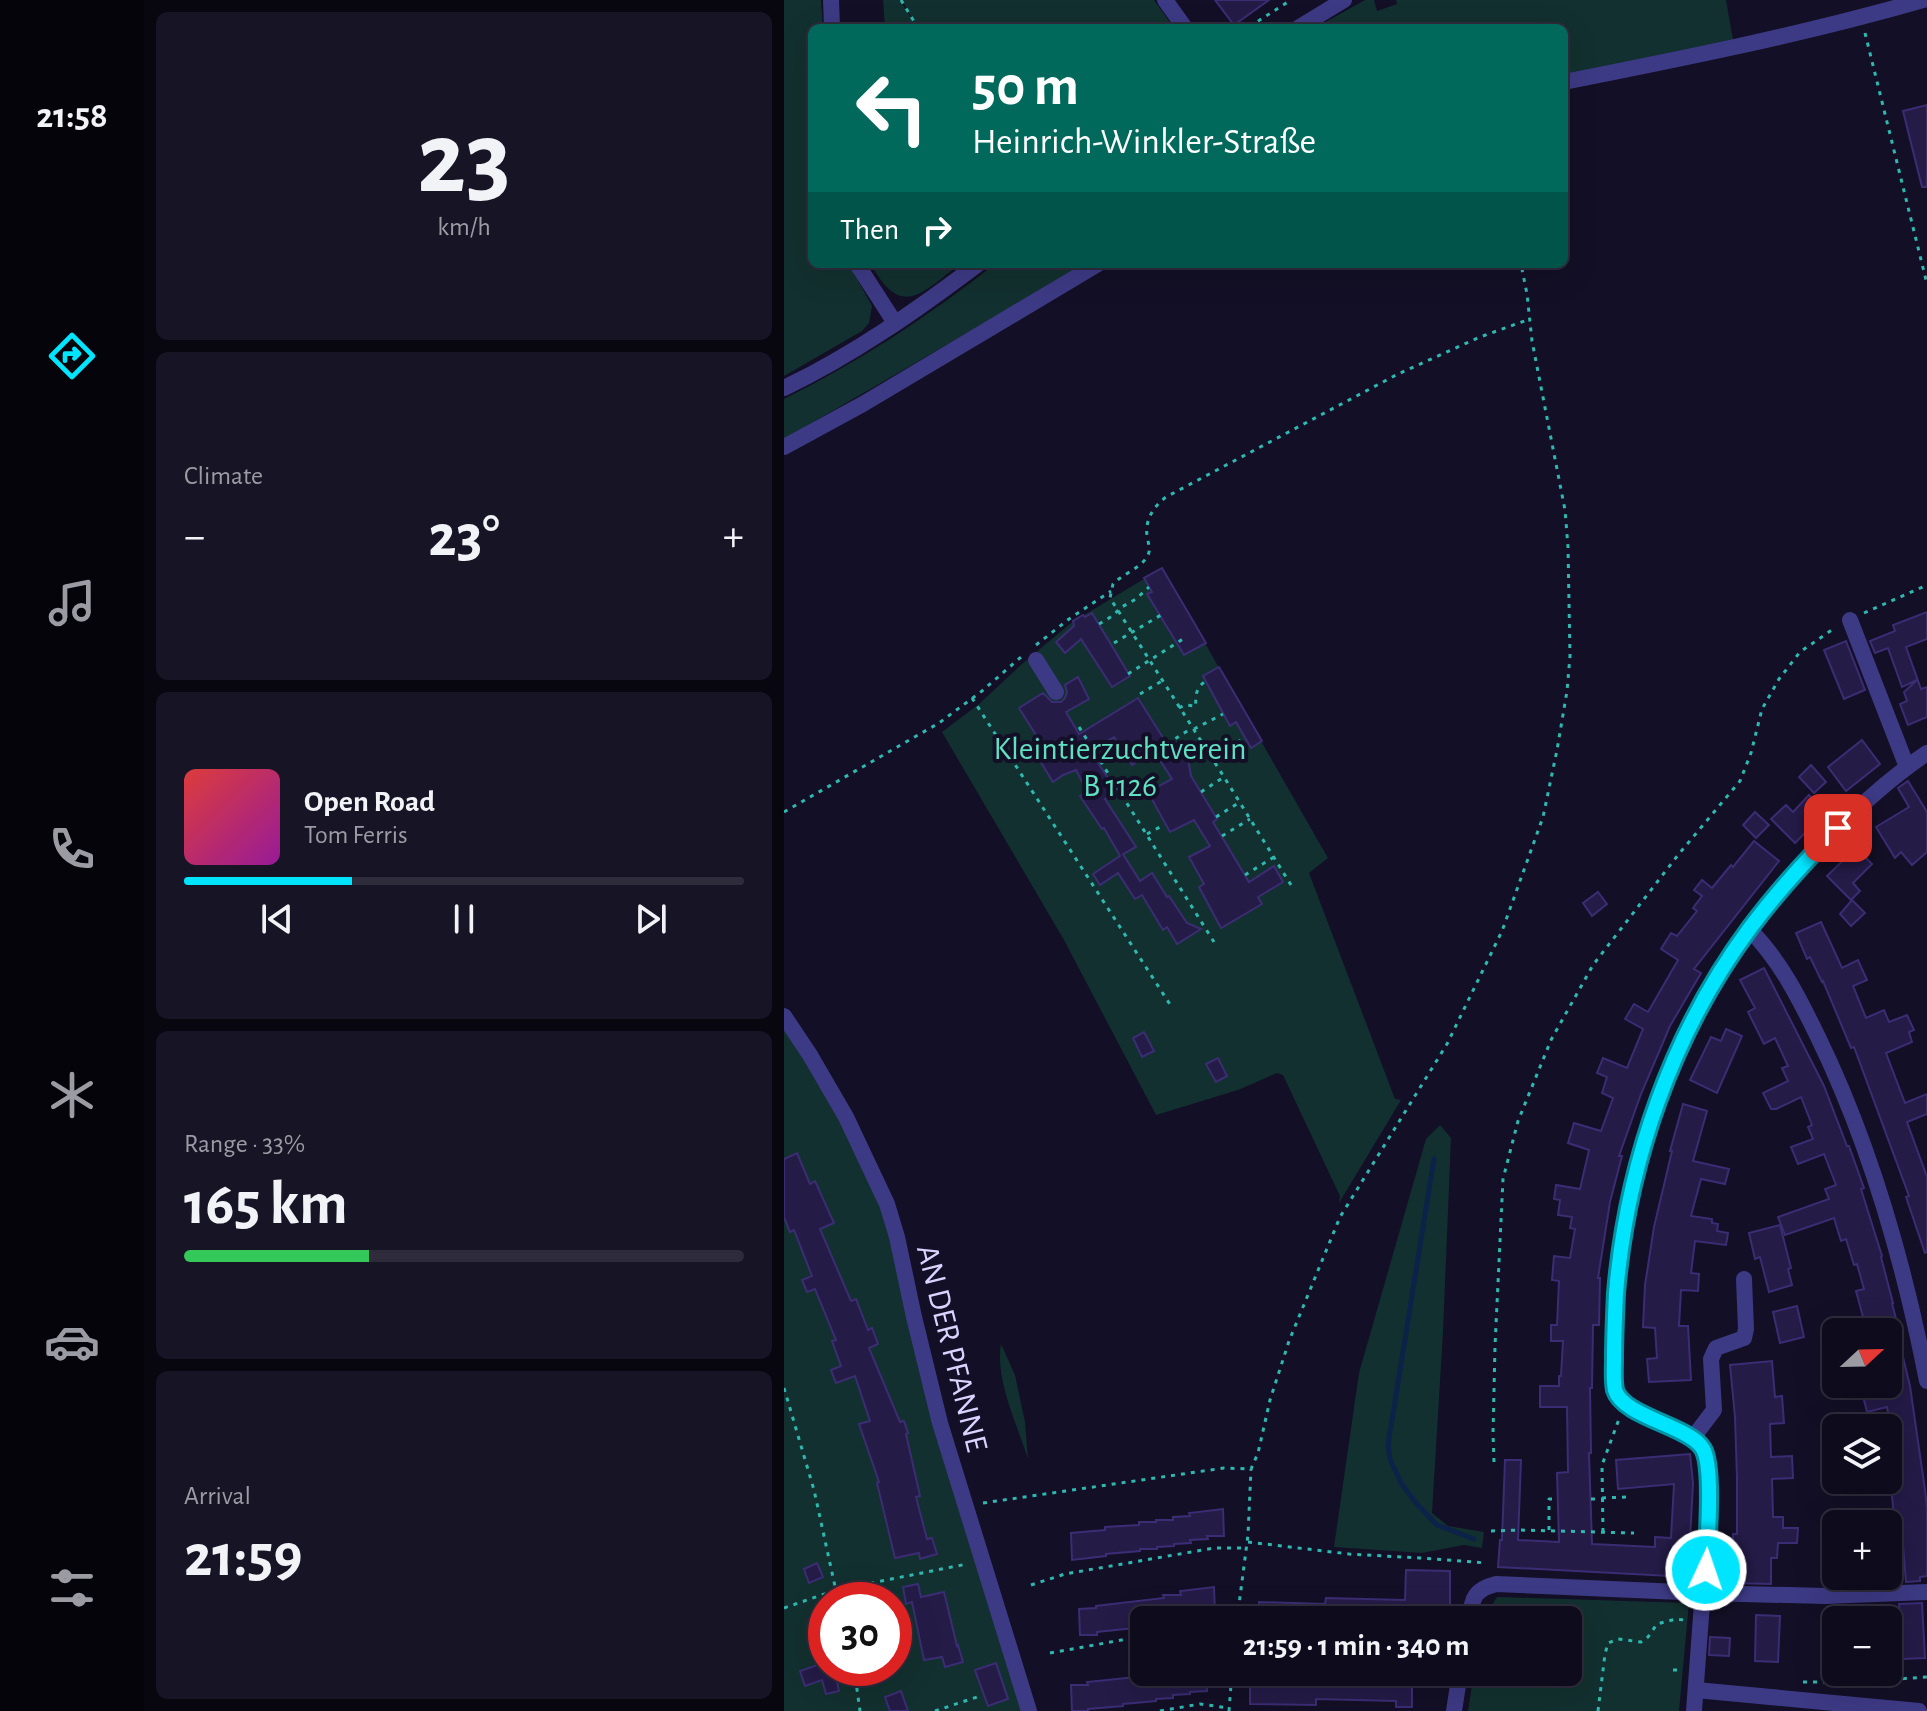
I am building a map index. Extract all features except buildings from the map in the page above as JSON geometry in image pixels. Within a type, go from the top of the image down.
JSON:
[{"type":"street","points":[[831,0],[832,24]]},
{"type":"street","points":[[1165,0],[1182,24]]},
{"type":"street","points":[[1305,24],[1344,0]]},
{"type":"street","points":[[1568,81],[1749,45],[1923,0]]},
{"type":"street","points":[[860,268],[895,323]]},
{"type":"street","points":[[784,388],[848,353],[932,299],[973,268]]},
{"type":"street","points":[[784,447],[863,404],[1091,268]]},
{"type":"street","points":[[1850,620],[1907,767]]},
{"type":"street","points":[[1033,653],[1056,692]]},
{"type":"street","points":[[1694,1711],[1704,1593],[1708,1465],[1704,1451],[1692,1439],[1625,1404],[1616,1393],[1615,1308],[1627,1209],[1645,1139],[1669,1073],[1702,1002],[1749,929],[1803,862],[1855,810],[1926,755]]},
{"type":"street","points":[[1749,929],[1768,947],[1800,998],[1861,1136],[1892,1229],[1927,1381]]},
{"type":"street","name":"AN DER PFANNE","points":[[784,1016],[846,1117],[887,1204],[940,1423],[1029,1711]]},
{"type":"street","points":[[1692,1439],[1714,1410],[1711,1359],[1716,1348],[1744,1338],[1744,1279]]},
{"type":"street","points":[[1471,1606],[1476,1593],[1496,1584],[1825,1596],[1927,1592]]},
{"type":"street","points":[[1454,1711],[1458,1686]]},
{"type":"street","points":[[1696,1690],[1919,1711]]},
{"type":"path","points":[[901,0],[916,24]]},
{"type":"path","points":[[1276,0],[1277,9]]},
{"type":"path","points":[[1254,24],[1291,0]]},
{"type":"path","points":[[1861,18],[1927,284]]},
{"type":"path","points":[[1239,1606],[1248,1542],[1251,1469],[1289,1341],[1340,1217],[1447,1044],[1502,931],[1543,817],[1567,691],[1570,656],[1568,547],[1565,510],[1532,341],[1522,268]]},
{"type":"path","points":[[1291,885],[1117,611],[1110,598],[1113,584],[1148,556],[1148,520],[1166,497],[1398,374],[1480,337],[1530,319]]},
{"type":"path","points":[[1494,1462],[1495,1346],[1503,1179],[1518,1121],[1551,1040],[1593,965],[1740,781],[1762,709],[1779,679],[1800,652],[1838,625],[1927,585]]},
{"type":"path","points":[[1099,624],[1149,587]]},
{"type":"path","points":[[784,812],[939,723],[1033,653],[1069,619],[1112,590]]},
{"type":"path","points":[[1114,643],[1161,615]]},
{"type":"path","points":[[1128,674],[1183,639]]},
{"type":"path","points":[[1140,694],[1162,681]]},
{"type":"path","points":[[1179,708],[1196,706],[1197,689],[1206,681]]},
{"type":"path","points":[[972,698],[1171,1006]]},
{"type":"path","points":[[1167,744],[1223,714]]},
{"type":"path","points":[[1079,727],[1214,942]]},
{"type":"path","points":[[1211,757],[1245,738]]},
{"type":"path","points":[[1201,792],[1224,777]]},
{"type":"path","points":[[1216,817],[1240,802]]},
{"type":"path","points":[[1222,836],[1250,819]]},
{"type":"path","points":[[1147,834],[1162,826]]},
{"type":"path","points":[[1245,875],[1274,857]]},
{"type":"path","points":[[784,1388],[814,1490],[834,1582]]},
{"type":"path","points":[[1603,1532],[1602,1465],[1625,1404]]},
{"type":"path","points":[[964,1505],[1224,1468],[1251,1469]]},
{"type":"path","points":[[1591,1499],[1628,1497]]},
{"type":"path","points":[[1549,1531],[1549,1499],[1558,1499]]},
{"type":"path","points":[[1491,1531],[1634,1533]]},
{"type":"path","points":[[1248,1542],[1349,1554],[1486,1563]]},
{"type":"path","points":[[1031,1585],[1065,1574],[1214,1548],[1246,1548]]},
{"type":"path","points":[[876,1582],[971,1563]]},
{"type":"path","points":[[784,1608],[808,1600]]},
{"type":"path","points":[[1598,1711],[1608,1643],[1618,1639],[1641,1642],[1657,1624],[1676,1619],[1702,1622]]},
{"type":"path","points":[[1050,1653],[1130,1639]]},
{"type":"path","points":[[1796,1682],[1927,1677]]},
{"type":"path","points":[[857,1686],[860,1711]]},
{"type":"path","points":[[1160,1711],[1200,1704],[1229,1710],[1231,1686]]},
{"type":"path","points":[[935,1711],[977,1697]]},
{"type":"green space","points":[[784,0],[821,0],[823,24],[808,24],[808,268],[851,268],[872,306],[869,323],[862,331],[784,376]]},
{"type":"green space","points":[[883,0],[900,0],[915,24],[885,24]]},
{"type":"green space","points":[[902,0],[1154,0],[1171,24],[915,24]]},
{"type":"green space","points":[[1365,0],[1374,0],[1377,11],[1397,4],[1396,0],[1726,0],[1733,40],[1568,74],[1568,24],[1322,24]]},
{"type":"green space","points":[[874,268],[955,268],[923,292],[912,296],[892,292]]},
{"type":"green space","points":[[990,268],[1079,268],[784,439],[784,399],[839,370],[945,302]]},
{"type":"green space","name":"Kleintierzuchtverein B 1126","points":[[1162,568],[1328,858],[1309,873],[1395,1099],[1401,1100],[1339,1203],[1340,1196],[1283,1075],[1277,1073],[1238,1090],[1156,1115],[1064,940],[942,732],[979,704],[1071,623]]},
{"type":"green space","points":[[784,1026],[843,1119],[884,1213],[1021,1711],[784,1711]]},
{"type":"green space","points":[[1440,1125],[1451,1138],[1432,1513],[1448,1526],[1484,1532],[1482,1548],[1464,1545],[1422,1553],[1334,1547],[1359,1373],[1426,1139]]},
{"type":"green space","points":[[1001,1344],[1015,1375],[1025,1422],[1028,1459],[1004,1387]]},
{"type":"green space","points":[[1497,1597],[1689,1603],[1679,1711],[1468,1711],[1472,1686],[1582,1686],[1582,1606],[1492,1606]]},
{"type":"waterway","points":[[1434,1159],[1388,1445],[1390,1459],[1401,1483],[1416,1503],[1437,1525],[1474,1539]]},
{"type":"route","points":[[1706,1570],[1708,1465],[1704,1451],[1692,1439],[1625,1404],[1616,1393],[1614,1322],[1618,1266],[1627,1209],[1645,1139],[1669,1073],[1702,1002],[1749,929],[1803,862],[1838,828]]}]
